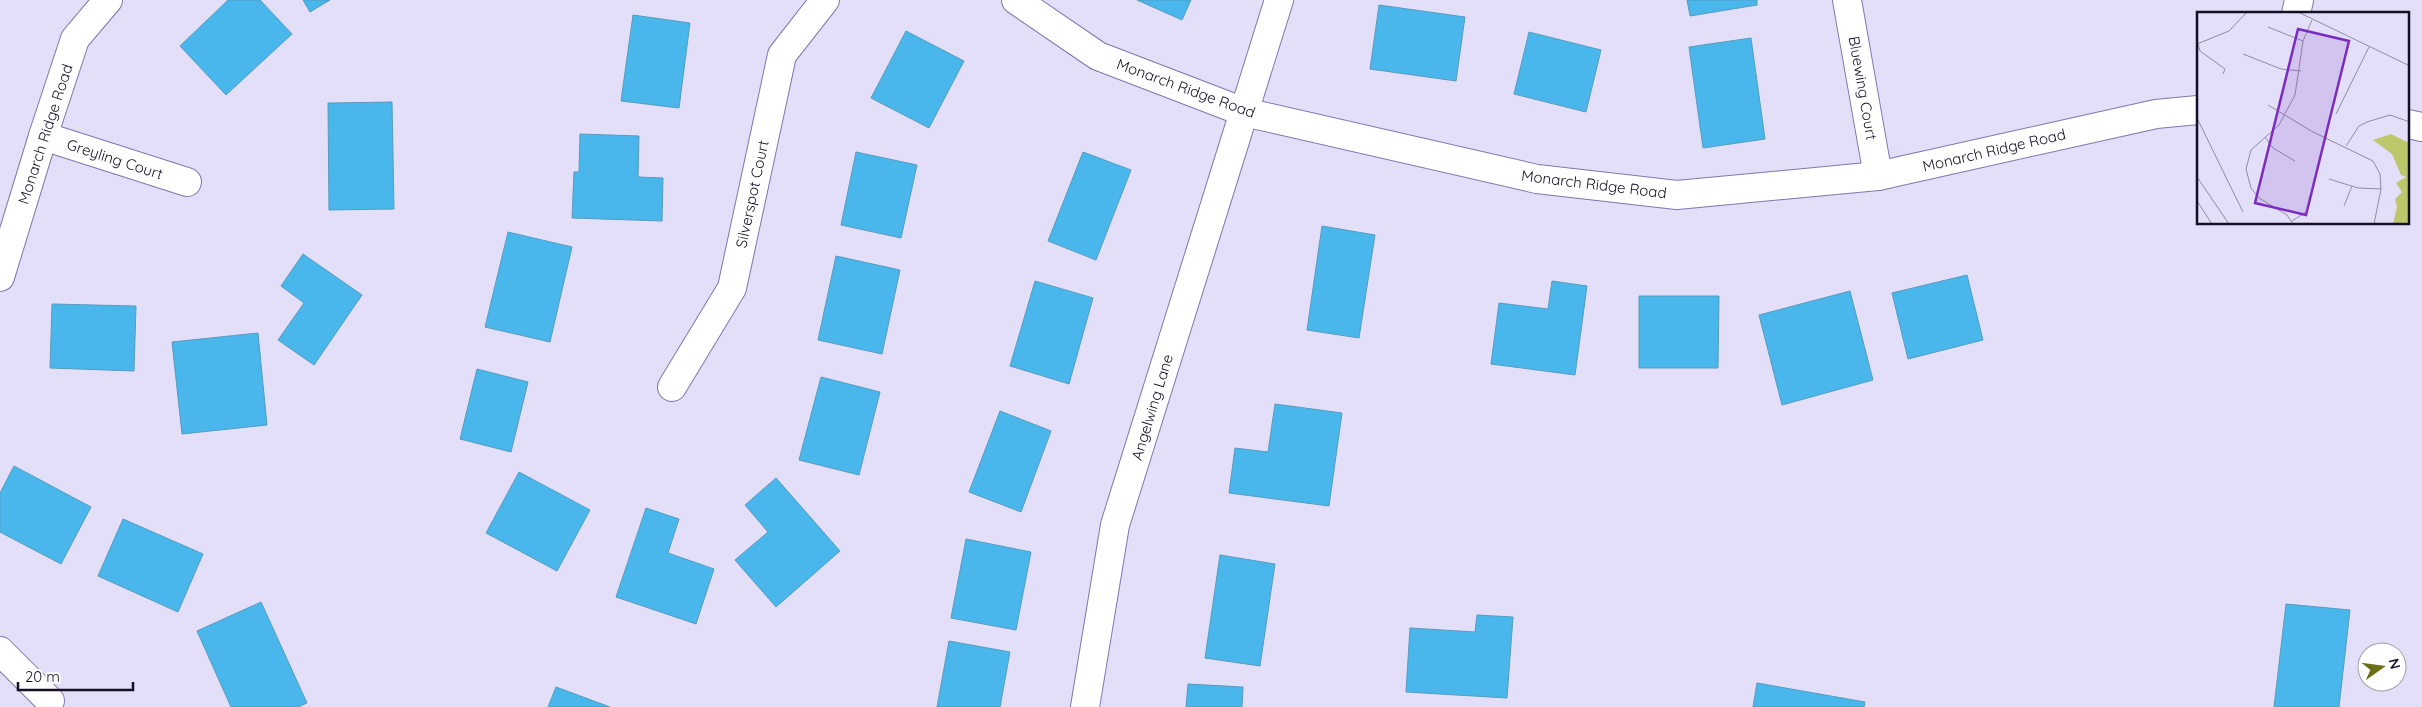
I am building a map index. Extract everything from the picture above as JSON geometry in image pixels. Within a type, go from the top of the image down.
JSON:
[{"type":"street","name":"Monarch Ridge Road","points":[[0,277],[75,39],[108,0]]},
{"type":"street","name":"Silverspot Court","points":[[672,387],[732,288],[782,55],[825,0]]},
{"type":"street","name":"Monarch Ridge Road","points":[[1016,0],[1098,56],[1244,112],[1537,179],[1677,195],[1878,176],[2156,114],[2197,110]]},
{"type":"street","name":"Angelwing Lane","points":[[1085,707],[1115,525],[1279,0]]},
{"type":"street","name":"Bluewing Court","points":[[1848,0],[1878,176]]},
{"type":"street","name":"Greyling Court","points":[[43,136],[186,182]]},
{"type":"street","points":[[0,652],[50,701]]},
{"type":"building","points":[[228,0],[260,0],[292,34],[226,95],[180,46]]},
{"type":"building","points":[[303,0],[330,0],[310,12]]},
{"type":"building","points":[[1137,0],[1191,0],[1182,20]]},
{"type":"building","points":[[1687,0],[1757,0],[1757,5],[1690,16]]},
{"type":"building","points":[[1379,5],[1465,17],[1456,81],[1370,69]]},
{"type":"building","points":[[633,15],[690,23],[679,108],[621,101]]},
{"type":"building","points":[[906,31],[964,61],[929,128],[871,98]]},
{"type":"building","points":[[1529,32],[1601,50],[1586,112],[1514,94]]},
{"type":"building","points":[[1751,38],[1765,139],[1703,148],[1689,47]]},
{"type":"building","points":[[392,102],[394,209],[329,210],[328,103]]},
{"type":"building","points":[[580,134],[639,136],[638,177],[663,178],[662,221],[572,218],[574,172],[579,172]]},
{"type":"building","points":[[856,152],[917,165],[901,238],[841,225]]},
{"type":"building","points":[[1083,152],[1131,170],[1096,260],[1048,241]]},
{"type":"building","points":[[1322,226],[1375,235],[1359,338],[1307,330]]},
{"type":"building","points":[[508,232],[572,247],[550,342],[485,327]]},
{"type":"building","points":[[303,254],[362,295],[314,365],[278,340],[304,303],[281,286]]},
{"type":"building","points":[[836,256],[900,270],[882,354],[818,340]]},
{"type":"building","points":[[1967,275],[1983,340],[1908,359],[1892,293]]},
{"type":"building","points":[[1035,281],[1093,298],[1069,384],[1010,366]]},
{"type":"building","points":[[1552,281],[1587,286],[1575,375],[1491,364],[1499,303],[1548,309]]},
{"type":"building","points":[[1850,291],[1873,380],[1782,405],[1759,315]]},
{"type":"building","points":[[1639,296],[1719,296],[1718,368],[1639,368]]},
{"type":"building","points":[[52,304],[136,306],[134,371],[50,368]]},
{"type":"building","points":[[258,333],[267,425],[182,434],[172,342]]},
{"type":"building","points":[[477,369],[528,382],[511,452],[460,439]]},
{"type":"building","points":[[821,377],[880,392],[859,475],[799,460]]},
{"type":"building","points":[[1275,404],[1342,413],[1329,506],[1229,493],[1235,448],[1268,452]]},
{"type":"building","points":[[1000,411],[1051,431],[1021,512],[969,492]]},
{"type":"building","points":[[14,466],[91,507],[61,564],[0,532],[0,493]]},
{"type":"building","points":[[519,472],[590,510],[557,571],[486,533]]},
{"type":"building","points":[[776,478],[840,551],[776,607],[735,560],[768,532],[745,505]]},
{"type":"building","points":[[646,508],[679,519],[668,553],[714,569],[696,624],[616,597]]},
{"type":"building","points":[[123,519],[203,554],[178,612],[98,576]]},
{"type":"building","points":[[966,539],[1031,552],[1016,630],[951,618]]},
{"type":"building","points":[[1220,555],[1275,564],[1260,666],[1205,658]]},
{"type":"building","points":[[261,602],[307,703],[298,707],[231,707],[197,631]]},
{"type":"building","points":[[2286,604],[2350,610],[2339,707],[2274,707]]},
{"type":"building","points":[[1477,615],[1513,617],[1507,698],[1406,692],[1410,628],[1475,632]]},
{"type":"building","points":[[949,641],[1010,652],[1000,707],[937,707]]},
{"type":"building","points":[[1757,683],[1865,702],[1864,707],[1753,707]]},
{"type":"building","points":[[1188,684],[1243,687],[1242,707],[1186,707]]},
{"type":"building","points":[[556,687],[610,707],[548,707]]}]
